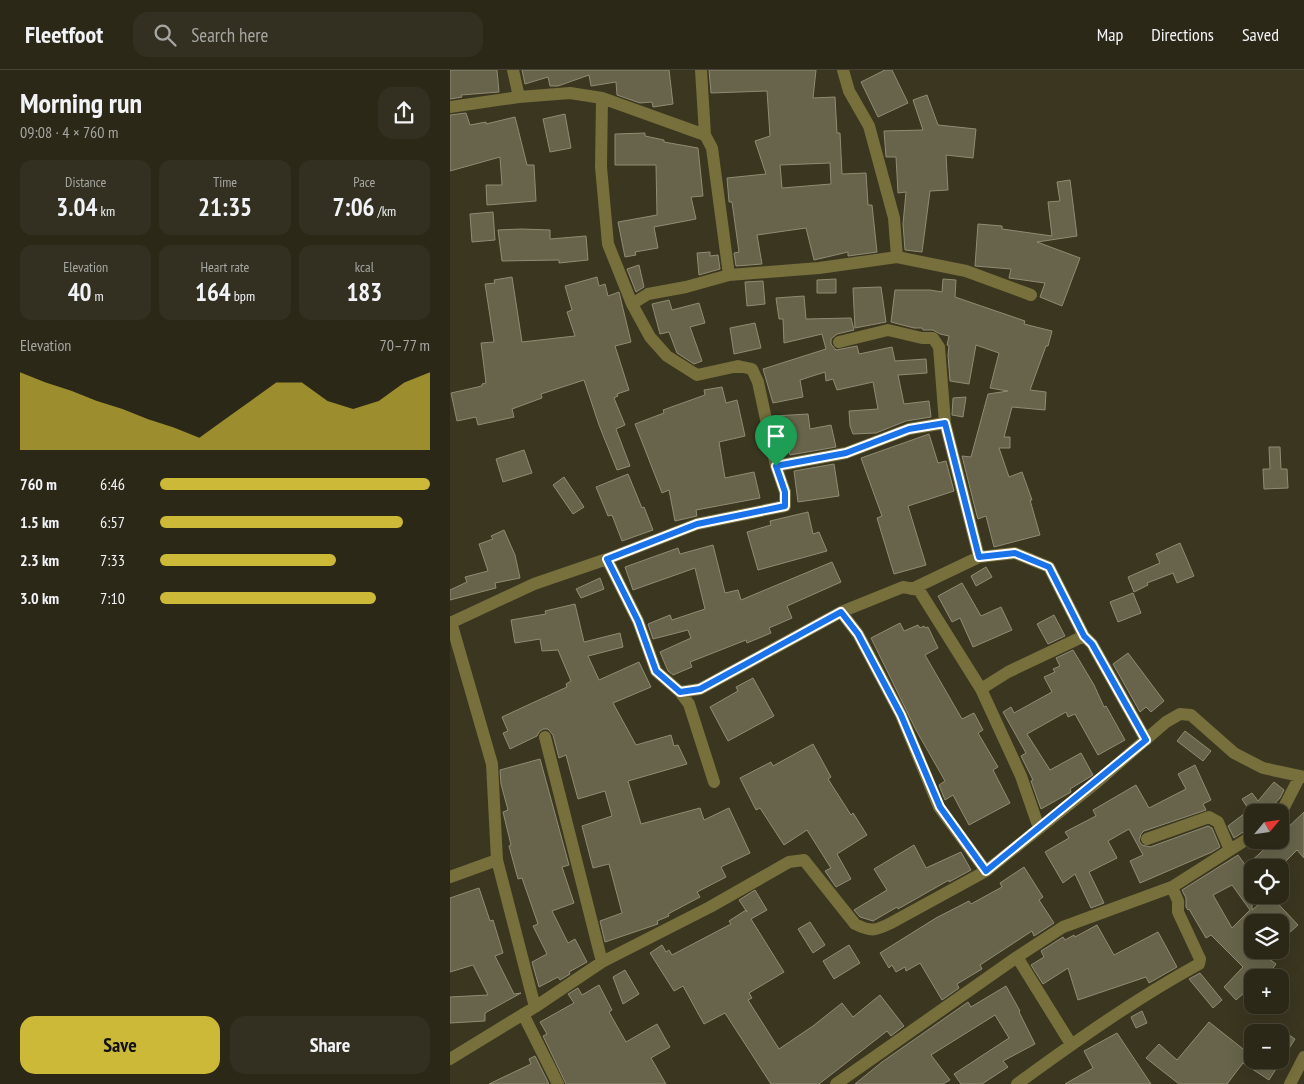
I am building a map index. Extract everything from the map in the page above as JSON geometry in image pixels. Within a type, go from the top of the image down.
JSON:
[{"type":"street","points":[[513,70],[519,97]]},
{"type":"street","points":[[701,70],[705,135],[712,148],[728,275]]},
{"type":"street","points":[[843,70],[849,91],[869,126],[894,218],[897,257]]},
{"type":"street","points":[[450,107],[519,97],[570,93],[602,98],[705,135]]},
{"type":"street","points":[[535,1007],[497,860],[492,764],[450,622],[534,584],[607,559],[697,524],[785,506],[785,492],[776,466],[758,382],[752,369],[738,366],[697,375],[666,356],[650,337],[632,304],[608,244],[601,167],[602,98]]},
{"type":"street","points":[[632,304],[648,294],[686,287],[728,275],[819,268],[897,257],[966,271],[1031,295]]},
{"type":"street","points":[[839,342],[888,330],[922,338],[933,338],[939,347],[945,423],[979,557]]},
{"type":"street","points":[[776,466],[846,453],[909,429],[945,423]]},
{"type":"street","points":[[912,589],[979,557],[1015,553],[1049,567],[1084,636],[1092,644],[1146,740]]},
{"type":"street","points":[[607,559],[638,621],[656,671],[680,692],[688,704],[714,782]]},
{"type":"street","points":[[680,692],[700,689],[841,612],[903,587],[920,590],[982,689],[1021,776],[1039,828]]},
{"type":"street","points":[[841,612],[858,634],[901,715],[940,807],[986,871]]},
{"type":"street","points":[[982,689],[1008,672],[1084,636]]},
{"type":"street","points":[[450,1059],[535,1007],[602,962],[710,907],[788,862],[804,860],[855,924],[875,931],[986,871],[1166,722],[1180,714],[1191,715],[1234,753],[1263,768],[1302,777],[1286,804]]},
{"type":"street","points":[[545,737],[602,962]]},
{"type":"street","points":[[1147,839],[1208,817],[1218,822],[1230,850]]},
{"type":"street","points":[[836,1084],[1063,927],[1172,887],[1244,841]]},
{"type":"street","points":[[450,878],[497,860]]},
{"type":"street","points":[[1017,1084],[1071,1044],[1138,1000],[1199,964],[1200,959],[1178,912],[1178,901],[1172,887]]},
{"type":"street","points":[[1017,957],[1071,1044]]},
{"type":"street","points":[[523,1014],[558,1084]]},
{"type":"street","points":[[1290,1084],[1304,1057]]},
{"type":"building","points":[[450,70],[497,70],[499,92],[461,95],[462,97],[450,99]]},
{"type":"building","points":[[522,70],[669,70],[673,104],[653,107],[652,102],[640,103],[617,95],[616,82],[591,86],[589,75],[558,86],[550,86],[548,77],[525,84]]},
{"type":"building","points":[[709,70],[816,70],[813,98],[835,97],[837,133],[840,133],[842,174],[866,173],[868,205],[872,205],[877,252],[848,256],[848,252],[814,260],[806,228],[757,235],[762,264],[736,266],[734,253],[739,252],[732,202],[729,202],[727,178],[766,174],[755,141],[770,136],[767,91],[711,93]],"holes":[[[830,163],[831,184],[782,188],[780,165]]]},
{"type":"building","points":[[885,70],[892,70],[908,103],[878,117],[861,82]]},
{"type":"building","points":[[927,95],[938,125],[976,129],[973,158],[946,155],[948,190],[930,191],[922,252],[905,250],[903,224],[906,192],[898,193],[896,157],[886,157],[884,131],[923,130],[913,100]]},
{"type":"building","points":[[466,113],[470,125],[486,122],[486,124],[515,117],[527,165],[534,165],[536,201],[487,205],[486,185],[502,185],[500,157],[450,171],[450,115]]},
{"type":"building","points":[[565,114],[571,148],[550,152],[543,119]]},
{"type":"building","points":[[645,133],[645,136],[664,140],[664,142],[698,148],[703,196],[691,197],[696,219],[654,227],[658,248],[635,252],[636,255],[625,257],[618,222],[657,215],[656,165],[615,165],[615,134]]},
{"type":"building","points":[[1070,180],[1077,236],[1037,242],[1080,258],[1062,306],[1040,297],[1045,283],[1009,278],[1011,269],[975,266],[978,224],[1002,226],[1002,229],[1052,236],[1048,202],[1060,201],[1057,182]]},
{"type":"building","points":[[493,212],[495,240],[472,242],[470,214]]},
{"type":"building","points":[[498,230],[550,230],[550,239],[586,236],[588,260],[559,263],[559,260],[502,261]]},
{"type":"building","points":[[710,252],[710,256],[718,255],[720,269],[699,275],[697,253]]},
{"type":"building","points":[[639,265],[644,287],[636,292],[627,269]]},
{"type":"building","points":[[512,277],[522,342],[575,336],[567,312],[572,310],[565,286],[597,277],[599,286],[605,284],[608,296],[619,292],[631,342],[615,346],[629,390],[617,394],[618,396],[614,398],[625,425],[616,429],[630,466],[617,470],[584,380],[541,394],[542,398],[512,409],[514,417],[478,425],[476,417],[457,421],[451,393],[482,386],[482,384],[486,383],[481,343],[494,342],[485,284],[495,283],[494,280]]},
{"type":"building","points":[[836,279],[836,293],[817,293],[817,280]]},
{"type":"building","points":[[943,279],[956,280],[955,297],[1025,321],[1024,324],[1052,331],[1030,390],[1046,392],[1045,410],[1012,407],[1004,437],[1010,437],[1010,448],[999,448],[1009,477],[1022,472],[1032,500],[1030,500],[1040,535],[994,547],[986,516],[978,519],[962,456],[971,457],[988,394],[1008,391],[990,388],[999,353],[976,345],[969,384],[950,381],[949,346],[947,345],[949,336],[933,330],[923,330],[922,328],[914,328],[891,322],[895,290],[942,292]]},
{"type":"building","points":[[763,281],[765,304],[747,306],[745,282]]},
{"type":"building","points":[[881,287],[886,322],[855,328],[853,288]]},
{"type":"building","points":[[804,296],[806,319],[851,318],[854,330],[837,334],[831,339],[831,344],[836,350],[857,346],[859,354],[892,347],[895,361],[926,359],[927,373],[898,375],[904,404],[929,401],[931,417],[906,421],[876,433],[853,434],[850,426],[849,411],[878,409],[873,382],[837,390],[833,379],[826,381],[825,372],[800,380],[803,397],[773,403],[763,369],[826,349],[822,334],[784,343],[783,319],[779,319],[776,298]]},
{"type":"building","points":[[669,300],[672,310],[699,303],[705,323],[690,327],[702,361],[694,364],[677,353],[669,332],[660,334],[652,304]]},
{"type":"building","points":[[755,323],[761,348],[734,354],[730,328]]},
{"type":"building","points":[[722,387],[726,403],[737,400],[745,436],[719,442],[725,478],[754,472],[760,498],[696,510],[697,516],[675,521],[669,490],[662,493],[635,424],[664,413],[663,410],[705,395],[704,390]]},
{"type":"building","points":[[966,397],[963,417],[952,415],[953,398]]},
{"type":"building","points":[[808,414],[810,429],[831,425],[836,447],[790,455],[784,426],[776,427],[774,416]]},
{"type":"building","points":[[929,434],[938,463],[946,461],[954,491],[908,506],[926,565],[894,574],[877,518],[882,516],[861,458]]},
{"type":"building","points":[[1269,447],[1280,447],[1281,469],[1287,469],[1288,488],[1264,489],[1263,469],[1270,469]]},
{"type":"building","points":[[524,450],[532,473],[503,482],[496,459]]},
{"type":"building","points":[[834,464],[839,496],[798,502],[794,471]]},
{"type":"building","points":[[628,474],[653,530],[622,541],[612,515],[608,516],[596,487]]},
{"type":"building","points":[[564,477],[584,507],[573,514],[553,485]]},
{"type":"building","points":[[808,512],[813,534],[819,532],[827,551],[758,570],[747,532],[771,525],[770,521]]},
{"type":"building","points":[[504,530],[515,555],[520,578],[495,583],[496,588],[450,600],[450,590],[467,582],[465,577],[488,571],[479,544],[493,539],[491,536]]},
{"type":"building","points":[[1180,543],[1194,576],[1177,583],[1173,573],[1147,583],[1148,585],[1134,592],[1128,577],[1160,563],[1156,554]]},
{"type":"building","points":[[713,545],[725,593],[738,590],[741,600],[832,562],[841,582],[787,606],[792,618],[769,628],[771,633],[747,643],[746,640],[690,662],[692,667],[673,675],[668,671],[660,652],[691,638],[688,630],[653,639],[648,624],[670,615],[672,620],[705,609],[695,568],[633,590],[625,567],[678,548],[680,554]]},
{"type":"building","points":[[986,567],[992,577],[976,586],[971,576]]},
{"type":"building","points":[[600,578],[604,589],[581,598],[576,589]]},
{"type":"building","points":[[962,583],[981,616],[1001,607],[1012,630],[973,647],[960,618],[952,622],[938,596]]},
{"type":"building","points":[[1133,593],[1141,613],[1118,622],[1110,602]]},
{"type":"building","points":[[575,604],[584,642],[620,633],[623,647],[588,656],[599,680],[639,662],[651,687],[613,703],[636,745],[671,735],[674,746],[678,745],[687,764],[628,781],[641,824],[700,808],[704,820],[729,808],[750,853],[721,867],[726,877],[697,892],[700,897],[657,921],[658,924],[605,942],[600,921],[622,913],[609,864],[593,868],[582,826],[612,816],[605,791],[578,799],[566,755],[559,758],[553,735],[548,729],[543,729],[537,736],[510,749],[503,733],[508,731],[502,717],[567,687],[566,684],[571,681],[558,650],[542,651],[540,639],[515,643],[511,620],[546,614],[545,611]]},
{"type":"building","points":[[1054,615],[1065,636],[1048,644],[1037,624]]},
{"type":"building","points":[[900,623],[904,631],[918,625],[920,628],[928,627],[938,648],[925,655],[962,719],[974,713],[983,730],[978,733],[998,767],[993,770],[1010,803],[969,825],[953,795],[945,800],[939,785],[945,781],[916,730],[871,638]]},
{"type":"building","points":[[1073,650],[1094,685],[1104,707],[1106,706],[1125,740],[1098,755],[1075,714],[1068,717],[1066,712],[1027,734],[1050,770],[1081,753],[1093,775],[1070,789],[1071,792],[1041,809],[1031,781],[1033,780],[1021,756],[1026,753],[1003,712],[1011,707],[1014,713],[1052,692],[1044,677],[1055,672],[1053,669],[1060,666],[1056,658]]},
{"type":"building","points":[[1128,653],[1164,701],[1151,712],[1146,707],[1140,712],[1113,664]]},
{"type":"building","points":[[753,678],[774,716],[728,741],[710,707],[738,691],[736,687]]},
{"type":"building","points":[[1185,731],[1211,751],[1203,761],[1177,741]]},
{"type":"building","points":[[813,744],[831,777],[828,779],[851,815],[853,813],[867,835],[837,854],[851,879],[836,887],[825,871],[831,868],[807,830],[784,845],[760,808],[756,810],[740,778],[771,762],[773,766]]},
{"type":"building","points":[[540,759],[569,865],[562,867],[574,903],[552,911],[568,943],[575,939],[587,962],[569,972],[570,974],[560,980],[558,977],[539,987],[532,962],[547,954],[533,926],[538,924],[522,878],[518,879],[509,846],[511,845],[503,812],[508,810],[501,784],[500,770]]},
{"type":"building","points":[[1195,765],[1211,800],[1203,804],[1206,810],[1144,831],[1139,841],[1142,845],[1150,847],[1208,826],[1212,828],[1220,847],[1140,883],[1130,861],[1143,855],[1129,829],[1108,841],[1117,858],[1089,872],[1104,903],[1091,908],[1075,874],[1063,883],[1045,852],[1069,838],[1065,832],[1096,816],[1093,810],[1136,785],[1149,808],[1186,789],[1178,774]]},
{"type":"building","points":[[1274,782],[1284,790],[1274,804],[1245,804],[1242,799],[1252,793],[1258,801]]},
{"type":"building","points":[[1304,812],[1304,858],[1297,850],[1288,859],[1254,859],[1264,849],[1289,849],[1289,826]]},
{"type":"building","points":[[1244,814],[1244,832],[1234,838],[1228,826]]},
{"type":"building","points":[[914,845],[926,868],[961,852],[971,870],[873,921],[860,917],[854,910],[887,890],[874,869]]},
{"type":"building","points":[[1238,855],[1244,863],[1244,902],[1232,885],[1213,895],[1232,928],[1244,916],[1244,959],[1269,959],[1276,964],[1272,969],[1244,969],[1244,993],[1236,1000],[1224,987],[1243,967],[1211,935],[1206,938],[1186,907],[1186,898],[1182,890]]},
{"type":"building","points":[[1024,867],[1043,897],[1039,900],[1054,923],[1034,936],[1032,931],[980,965],[982,969],[957,984],[959,988],[942,1000],[920,963],[906,971],[905,967],[896,972],[892,965],[889,968],[880,953],[936,918],[969,901],[971,904],[1002,887],[1000,883]]},
{"type":"building","points":[[479,888],[490,921],[493,920],[503,953],[495,956],[514,994],[521,993],[485,1013],[485,1021],[450,1023],[450,997],[488,995],[473,965],[450,972],[450,898]]},
{"type":"building","points":[[755,890],[767,910],[751,919],[784,972],[749,993],[752,998],[748,1000],[779,1049],[842,1003],[853,1017],[880,995],[904,1026],[891,1036],[887,1031],[819,1084],[771,1084],[725,1013],[704,1024],[683,986],[674,991],[650,953],[662,945],[666,952],[669,950],[672,955],[731,924],[729,921],[746,910],[739,900]]},
{"type":"building","points":[[1246,904],[1252,904],[1252,910],[1259,904],[1278,904],[1288,914],[1246,914],[1250,910]]},
{"type":"building","points":[[1289,915],[1298,925],[1289,933]]},
{"type":"building","points":[[810,922],[825,945],[813,953],[798,929]]},
{"type":"building","points":[[1097,925],[1114,955],[1158,932],[1177,967],[1149,983],[1146,977],[1078,1000],[1068,968],[1043,984],[1031,965],[1044,957],[1041,951],[1063,937],[1065,940],[1074,935],[1075,937]]},
{"type":"building","points":[[849,945],[860,963],[834,979],[823,961]]},
{"type":"building","points":[[625,970],[639,994],[623,1004],[613,977]]},
{"type":"building","points":[[1200,973],[1222,1000],[1213,1008],[1189,979]]},
{"type":"building","points":[[599,985],[612,1010],[609,1012],[626,1042],[657,1024],[670,1047],[651,1058],[666,1084],[566,1084],[543,1036],[547,1034],[540,1022],[574,1003],[568,994],[578,988],[582,995]]},
{"type":"building","points":[[1006,986],[1035,1044],[1003,1061],[1008,1067],[982,1084],[961,1084],[954,1074],[1009,1038],[995,1015],[931,1055],[950,1080],[943,1084],[855,1084],[882,1062],[968,1002],[971,1007]]},
{"type":"building","points":[[1142,1011],[1147,1023],[1136,1028],[1131,1017]]},
{"type":"building","points":[[1209,1022],[1244,1050],[1244,1064],[1227,1084],[1179,1084],[1146,1058],[1159,1044],[1177,1060]]},
{"type":"building","points":[[1117,1033],[1151,1084],[1065,1084],[1093,1068],[1084,1051]]},
{"type":"building","points":[[1289,1035],[1295,1039],[1289,1048]]},
{"type":"building","points":[[535,1056],[549,1084],[489,1084],[531,1064],[529,1059]]},
{"type":"building","points":[[1252,1069],[1276,1069],[1269,1080]]},
{"type":"route","points":[[945,423],[979,557],[1015,553],[1049,567],[1084,636],[1092,644],[1146,740],[986,871],[940,807],[901,715],[858,634],[841,612],[700,689],[680,692],[656,671],[638,621],[607,559],[697,524],[785,506],[785,492],[776,466],[846,453],[909,429],[945,423]]}]
